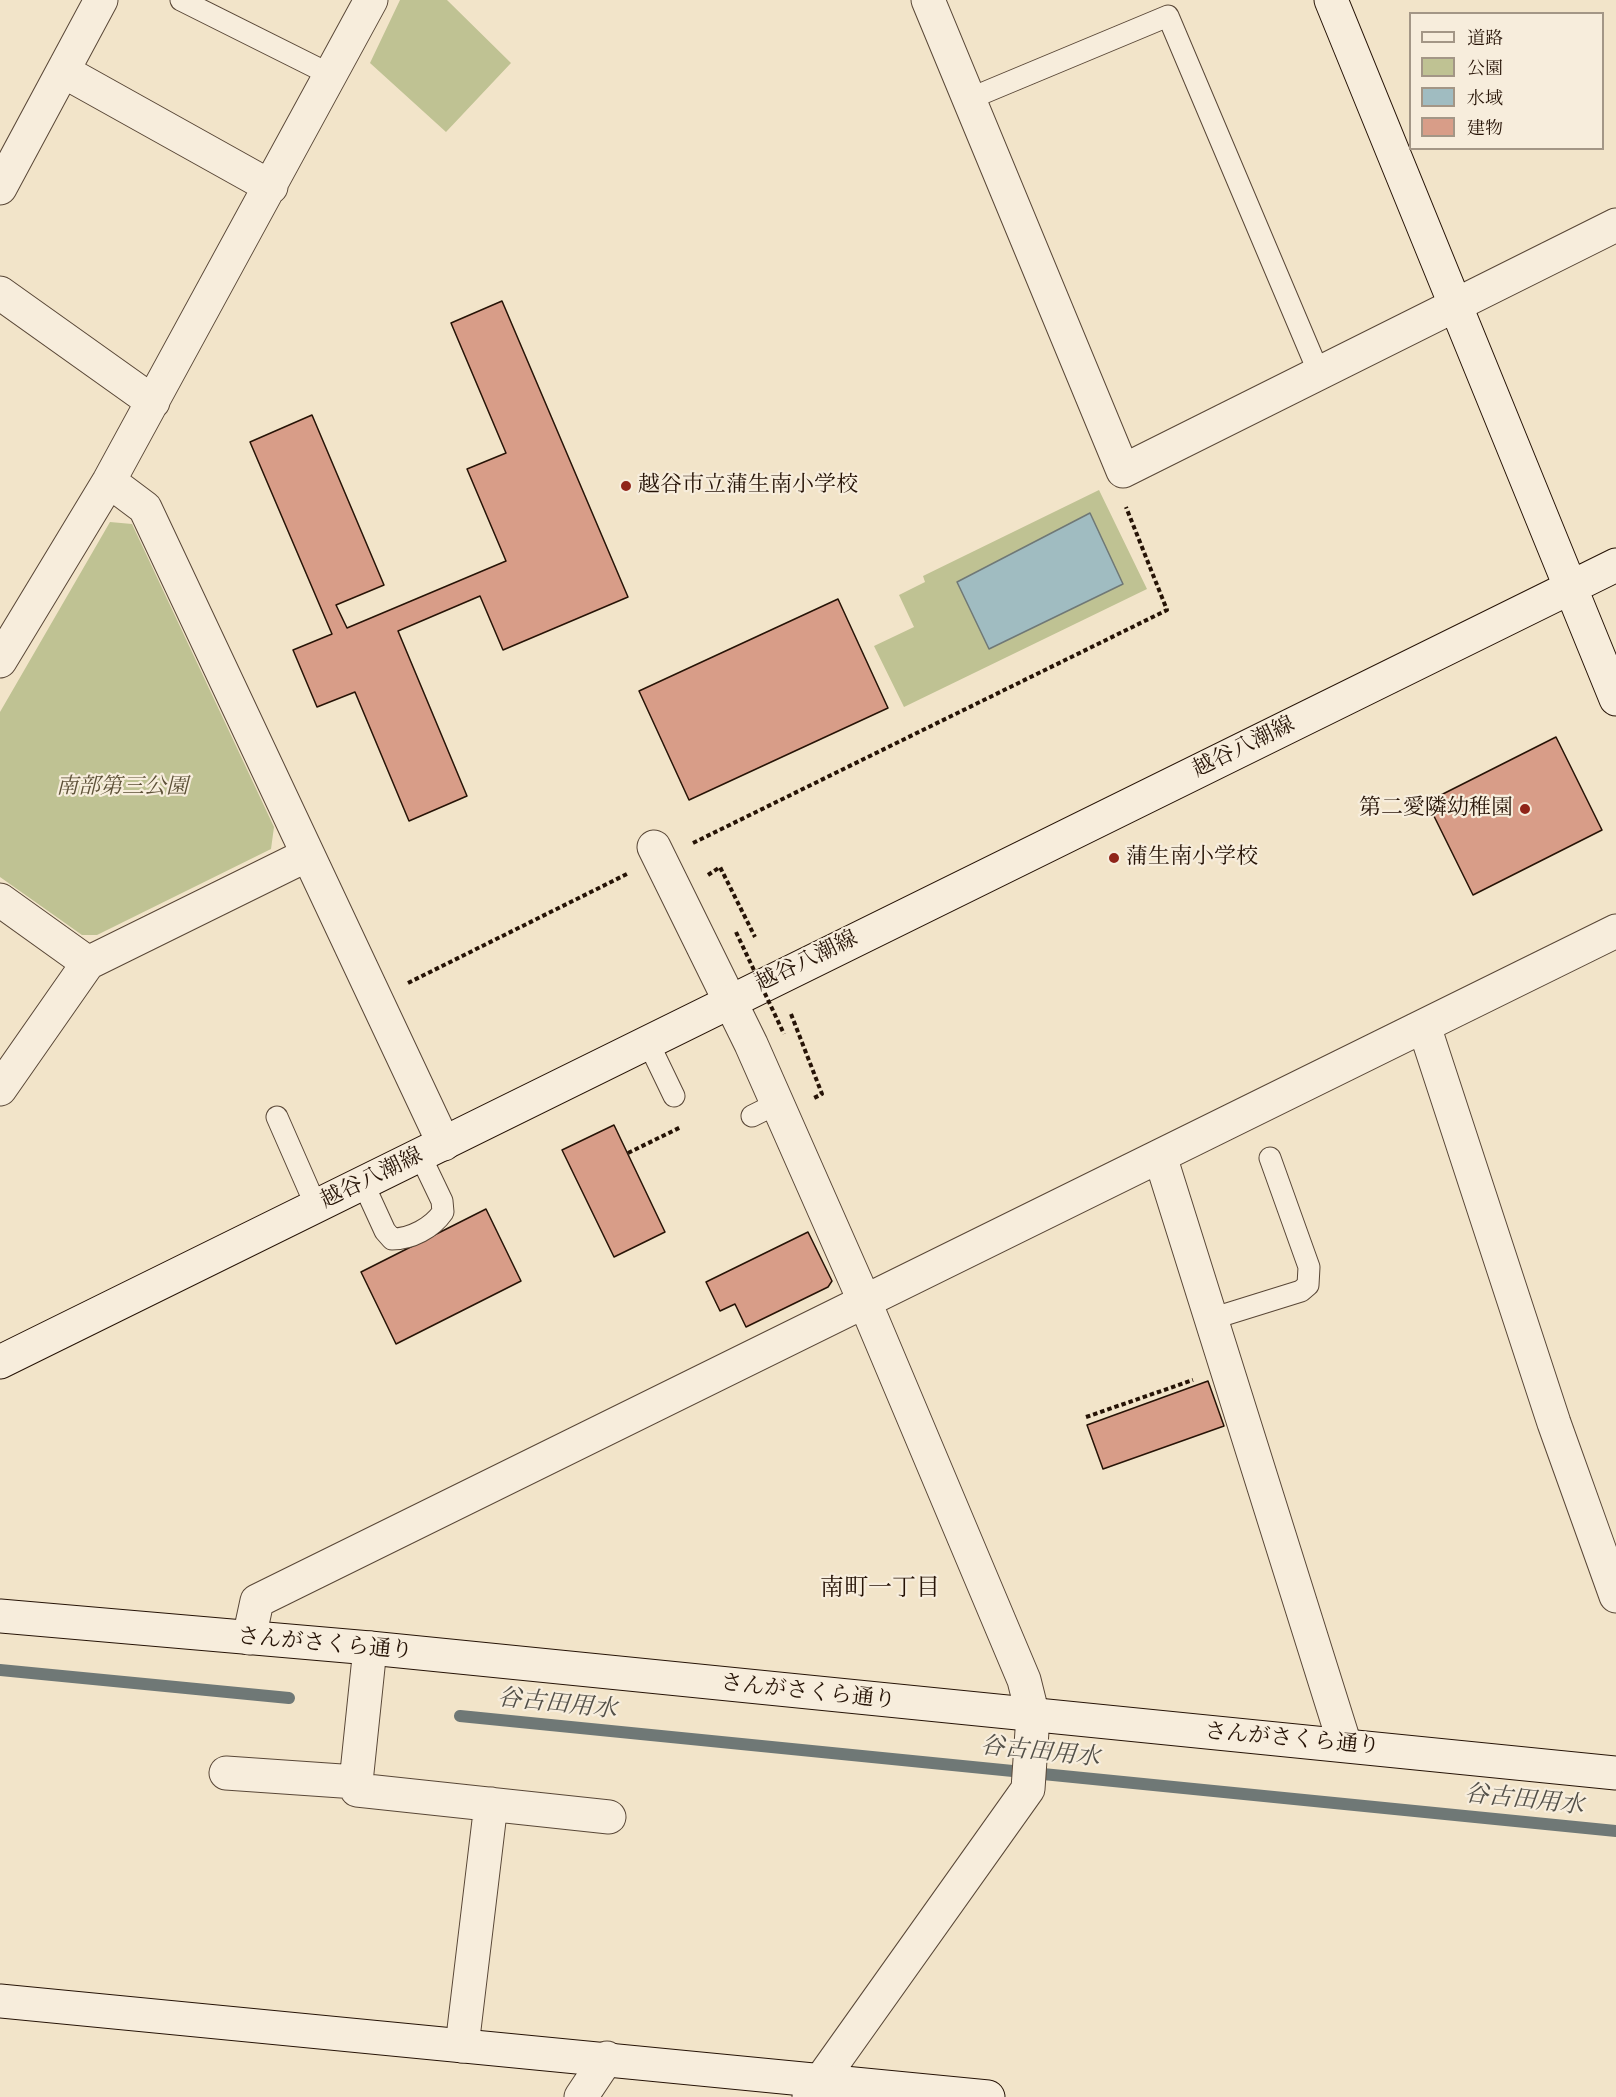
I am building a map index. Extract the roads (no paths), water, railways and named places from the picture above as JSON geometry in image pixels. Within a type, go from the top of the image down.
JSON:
[{"type":"street","points":[[0,188],[12,132],[63,71],[100,0]]},
{"type":"street","points":[[0,661],[109,481],[271,188],[371,0]]},
{"type":"street","points":[[928,0],[1123,471],[1616,225]]},
{"type":"street","points":[[1331,0],[1616,699]]},
{"type":"street","points":[[63,71],[271,188]]},
{"type":"street","points":[[0,293],[153,402]]},
{"type":"street","points":[[109,481],[145,508],[375,999],[432,1150]]},
{"type":"street","name":"越谷八潮線","points":[[0,1362],[1616,565]]},
{"type":"street","points":[[657,853],[730,1001],[764,1110],[864,1300],[1024,1680],[1033,1716],[1028,1789],[815,2089]]},
{"type":"street","points":[[0,1089],[88,963],[187,920],[307,855]]},
{"type":"street","points":[[0,900],[88,963]]},
{"type":"street","points":[[249,1638],[256,1600],[1616,931]]},
{"type":"street","points":[[1424,1026],[1554,1423],[1616,1596]]},
{"type":"street","points":[[1160,1156],[1345,1745]]},
{"type":"street","name":"さんがさくら通り","points":[[0,1617],[370,1648],[1616,1773]]},
{"type":"street","points":[[370,1648],[357,1790],[609,1817]]},
{"type":"street","points":[[226,1773],[356,1782]]},
{"type":"street","points":[[462,2046],[491,1804]]},
{"type":"street","points":[[0,2001],[607,2058],[815,2089],[988,2097]]},
{"type":"street","points":[[581,2097],[607,2058]]},
{"type":"lane","points":[[181,0],[331,75]]},
{"type":"lane","points":[[969,99],[1168,16],[1319,373]]},
{"type":"lane","points":[[648,1042],[674,1096]]},
{"type":"lane","points":[[277,1117],[316,1206]]},
{"type":"lane","points":[[363,1183],[385,1231],[392,1239],[403,1239],[418,1232],[436,1222],[443,1212],[432,1150]]},
{"type":"lane","points":[[1211,1319],[1301,1291],[1308,1285],[1309,1267],[1270,1158]]},
{"type":"water","points":[[1090,513],[1123,584],[989,649],[957,582]]},
{"type":"waterway","name":"谷古田用水","points":[[0,1670],[289,1698]]},
{"type":"waterway","name":"谷古田用水","points":[[460,1716],[1616,1831]]},
{"type":"place","name":"越谷市立蒲生南小学校","points":[[626,486]]},
{"type":"place","name":"第二愛隣幼稚園","points":[[1525,809]]},
{"type":"place","name":"蒲生南小学校","points":[[1114,858]]},
{"type":"district","name":"南町一丁目","points":[[880,1589]]},
{"type":"park label","name":"南部第三公園","points":[[122,788]]}]
